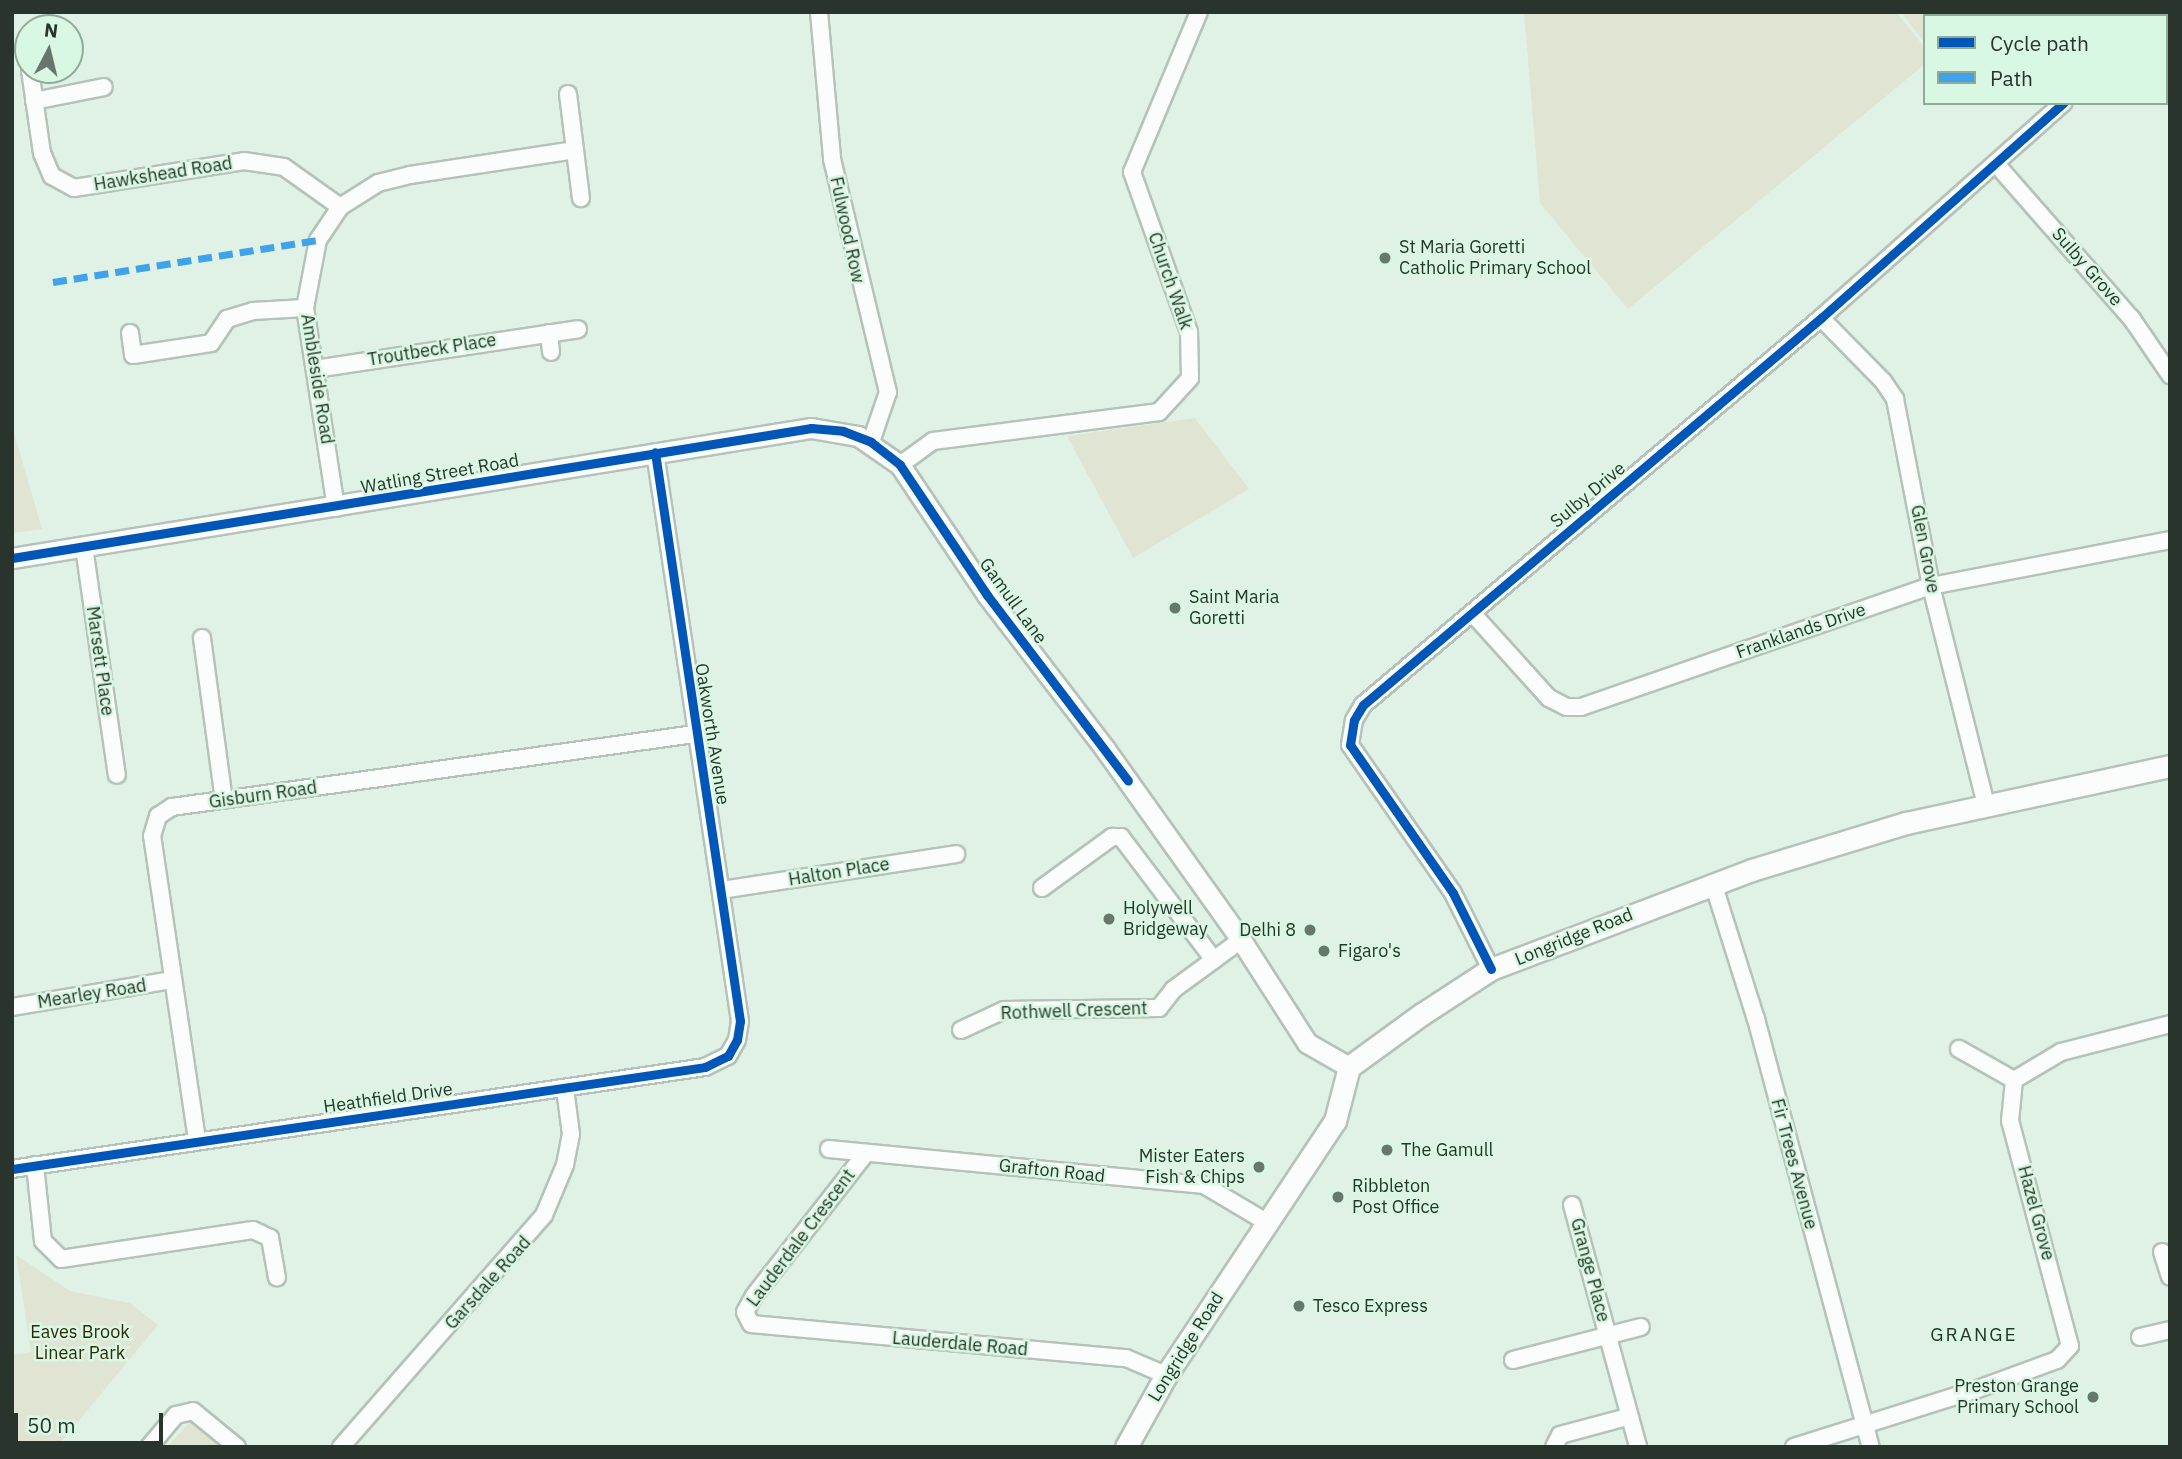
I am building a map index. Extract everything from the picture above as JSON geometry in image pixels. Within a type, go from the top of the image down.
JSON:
[{"type":"main road","name":"Longridge Road","points":[[1126,1447],[1166,1375],[1335,1121],[1349,1067],[1491,969],[1713,883],[1906,822],[2170,766]]},
{"type":"street","name":"Fulwood Row","points":[[818,12],[832,159],[888,392],[871,442]]},
{"type":"street","name":"Church Walk","points":[[900,465],[933,441],[1159,412],[1190,378],[1189,332],[1132,172],[1199,12]]},
{"type":"street","name":"Hawkshead Road","points":[[32,84],[42,153],[52,176],[74,188],[244,161],[284,167],[340,207]]},
{"type":"street","points":[[34,101],[104,87]]},
{"type":"street","points":[[568,94],[581,198]]},
{"type":"street","name":"Sulby Drive","points":[[1491,969],[1453,893],[1350,745],[1354,720],[1363,705],[1821,318],[1997,165],[2061,105]]},
{"type":"street","name":"Ambleside Road","points":[[335,509],[305,308],[318,240],[340,207],[378,183],[575,150]]},
{"type":"street","name":"Sulby Grove","points":[[1997,165],[2132,319],[2170,375]]},
{"type":"street","points":[[130,333],[133,355],[211,343],[227,318],[253,311],[305,308]]},
{"type":"street","name":"Glen Grove","points":[[1821,318],[1883,381],[1895,399],[1931,586],[1986,805]]},
{"type":"street","name":"Troutbeck Place","points":[[315,369],[578,329]]},
{"type":"street","points":[[549,333],[551,352]]},
{"type":"street","name":"Watling Street Road","points":[[12,558],[335,509],[656,452],[811,428],[843,431],[871,442]]},
{"type":"street","name":"Gamull Lane","points":[[871,442],[900,465],[987,594],[1105,749],[1241,940],[1307,1043],[1349,1067]]},
{"type":"street","name":"Oakworth Avenue","points":[[656,452],[695,734],[722,890],[740,1021]]},
{"type":"street","name":"Franklands Drive","points":[[1473,614],[1549,698],[1567,707],[1581,707],[1931,586],[2170,540]]},
{"type":"street","name":"Marsett Place","points":[[84,547],[117,775]]},
{"type":"street","points":[[202,638],[224,800]]},
{"type":"street","name":"Gisburn Road","points":[[197,1140],[152,836],[158,816],[172,807],[695,734]]},
{"type":"street","points":[[1042,888],[1112,838],[1121,837],[1214,960]]},
{"type":"street","name":"Halton Place","points":[[722,890],[956,854]]},
{"type":"street","name":"Fir Trees Avenue","points":[[1713,883],[1756,1019],[1871,1447]]},
{"type":"street","name":"Rothwell Crescent","points":[[961,1030],[1004,1010],[1159,1008],[1174,989],[1241,940]]},
{"type":"street","name":"Mearley Road","points":[[12,1007],[172,981]]},
{"type":"street","name":"Heathfield Drive","points":[[12,1169],[705,1067],[728,1056],[737,1040],[740,1021]]},
{"type":"street","points":[[1959,1049],[2014,1080],[2061,1052],[2170,1024]]},
{"type":"street","name":"Hazel Grove","points":[[1864,1425],[2057,1360],[2070,1346],[2010,1121],[2014,1080]]},
{"type":"street","name":"Garsdale Road","points":[[341,1447],[544,1215],[567,1154],[570,1134],[565,1088]]},
{"type":"street","name":"Grafton Road","points":[[829,1149],[1204,1185],[1266,1222]]},
{"type":"street","name":"Lauderdale Crescent","points":[[751,1324],[744,1312],[754,1296],[866,1153]]},
{"type":"street","points":[[35,1165],[43,1241],[61,1259],[253,1230],[270,1238],[277,1276]]},
{"type":"street","name":"Grange Place","points":[[1572,1205],[1638,1447]]},
{"type":"street","points":[[2162,1252],[2170,1277]]},
{"type":"street","name":"Lauderdale Road","points":[[751,1324],[1125,1358],[1166,1375]]},
{"type":"street","name":"Grange Place","points":[[1514,1360],[1641,1327]]},
{"type":"street","points":[[2140,1337],[2170,1331]]},
{"type":"street","points":[[149,1447],[176,1415],[193,1411],[237,1447]]},
{"type":"street","points":[[1554,1447],[1560,1435],[1628,1417]]},
{"type":"street","points":[[1794,1447],[1864,1425]]},
{"type":"green space","points":[[1524,12],[1896,12],[1923,46],[1923,66],[1628,309],[1540,203]]},
{"type":"green space","points":[[1901,12],[1987,12],[1923,14],[1923,40]]},
{"type":"green space","points":[[1195,418],[1249,489],[1133,558],[1067,436]]},
{"type":"green space","points":[[12,426],[42,529],[12,533]]},
{"type":"green space","name":"Eaves Brook Linear Park","points":[[16,1255],[70,1291],[130,1303],[158,1325],[57,1447],[12,1447],[12,1355],[31,1352]]},
{"type":"green space","points":[[190,1422],[201,1424],[226,1447],[167,1447]]},
{"type":"marked path","points":[[53,282],[318,240]]},
{"type":"cycle path","points":[[1491,969],[1453,893],[1350,745],[1354,720],[1363,705],[1821,318],[2061,105]]},
{"type":"cycle path","points":[[12,558],[811,428],[843,431],[871,442],[900,465],[987,595],[1128,781]]},
{"type":"cycle path","points":[[12,1169],[705,1067],[728,1056],[737,1040],[740,1021],[655,452]]},
{"type":"place","name":"St Maria Goretti Catholic Primary School","points":[[1385,258]]},
{"type":"place","name":"Saint Maria Goretti","points":[[1175,608]]},
{"type":"place","name":"Holywell Bridgeway","points":[[1109,919]]},
{"type":"place","name":"Delhi 8","points":[[1310,930]]},
{"type":"place","name":"Figaro's","points":[[1324,951]]},
{"type":"place","name":"The Gamull","points":[[1387,1150]]},
{"type":"place","name":"Mister Eaters Fish & Chips","points":[[1259,1167]]},
{"type":"place","name":"Ribbleton Post Office","points":[[1338,1197]]},
{"type":"place","name":"Tesco Express","points":[[1299,1306]]},
{"type":"place","name":"Preston Grange Primary School","points":[[2093,1397]]},
{"type":"district","name":"GRANGE","points":[[1974,1335]]}]
